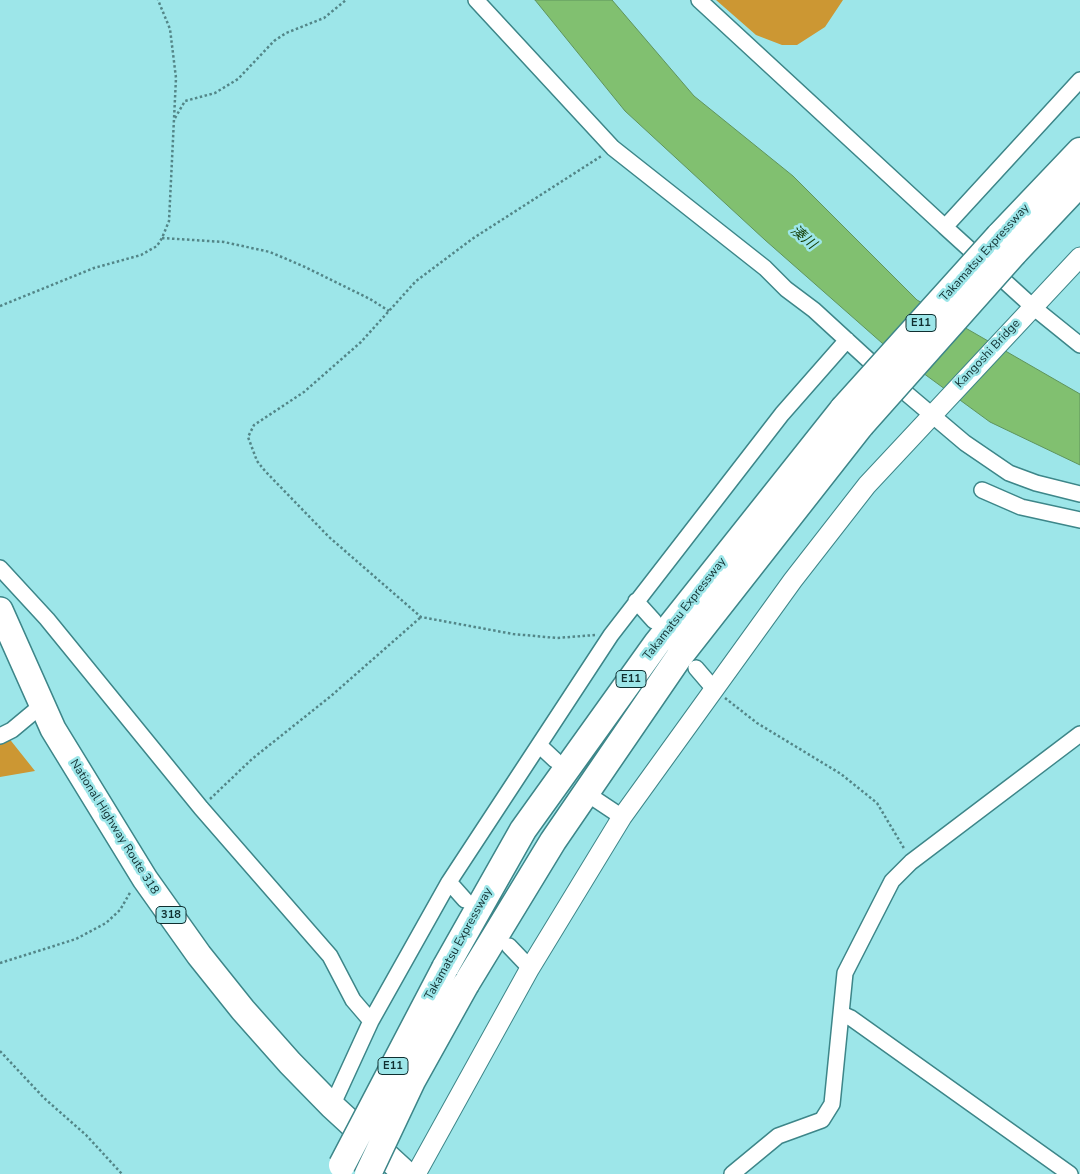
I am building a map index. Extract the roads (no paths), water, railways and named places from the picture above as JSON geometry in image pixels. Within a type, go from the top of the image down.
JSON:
[{"type":"highway","points":[[1031,203],[1080,145]]},
{"type":"highway","name":"Takamatsu Expressway","points":[[1007,245],[1031,203],[1080,151]]},
{"type":"highway","name":"Takamatsu Expressway","points":[[340,1170],[445,968],[523,830],[657,643],[852,417],[1007,245],[1080,183]]},
{"type":"highway","name":"Takamatsu Expressway","points":[[368,1174],[412,1081],[466,984],[553,842],[679,657],[852,417]]},
{"type":"highway","name":"National Highway Route 318","points":[[0,610],[53,729],[145,879],[199,955],[242,1010],[332,1106],[406,1174]]},
{"type":"street","points":[[476,0],[614,148],[765,268],[965,443],[1009,473],[1036,483],[1080,494]]},
{"type":"street","points":[[699,0],[945,227],[1029,311],[1080,345]]},
{"type":"street","points":[[945,227],[1080,81]]},
{"type":"street","name":"Kangoshi Bridge","points":[[416,1174],[530,968],[622,817],[793,580],[867,485],[1080,256]]},
{"type":"street","points":[[332,1106],[371,1021],[450,882],[611,635],[782,414],[847,340]]},
{"type":"street","points":[[982,490],[1021,507],[1080,520]]},
{"type":"street","points":[[0,568],[47,620],[201,808],[330,956],[353,1000],[371,1021]]},
{"type":"street","points":[[636,601],[654,621]]},
{"type":"street","points":[[696,668],[714,690]]},
{"type":"street","points":[[0,736],[12,730],[42,705]]},
{"type":"street","points":[[732,1174],[778,1136],[822,1120],[832,1104],[845,973],[892,881],[911,862],[1080,734]]},
{"type":"street","points":[[539,745],[555,760]]},
{"type":"street","points":[[595,799],[622,817]]},
{"type":"street","points":[[450,882],[465,900]]},
{"type":"street","points":[[510,946],[530,968]]},
{"type":"street","points":[[842,1014],[851,1018],[1070,1174]]},
{"type":"water","name":"湊川","points":[[535,0],[612,0],[694,96],[793,176],[917,300],[1080,394],[1080,465],[990,422],[882,343],[765,240],[625,111]]}]
